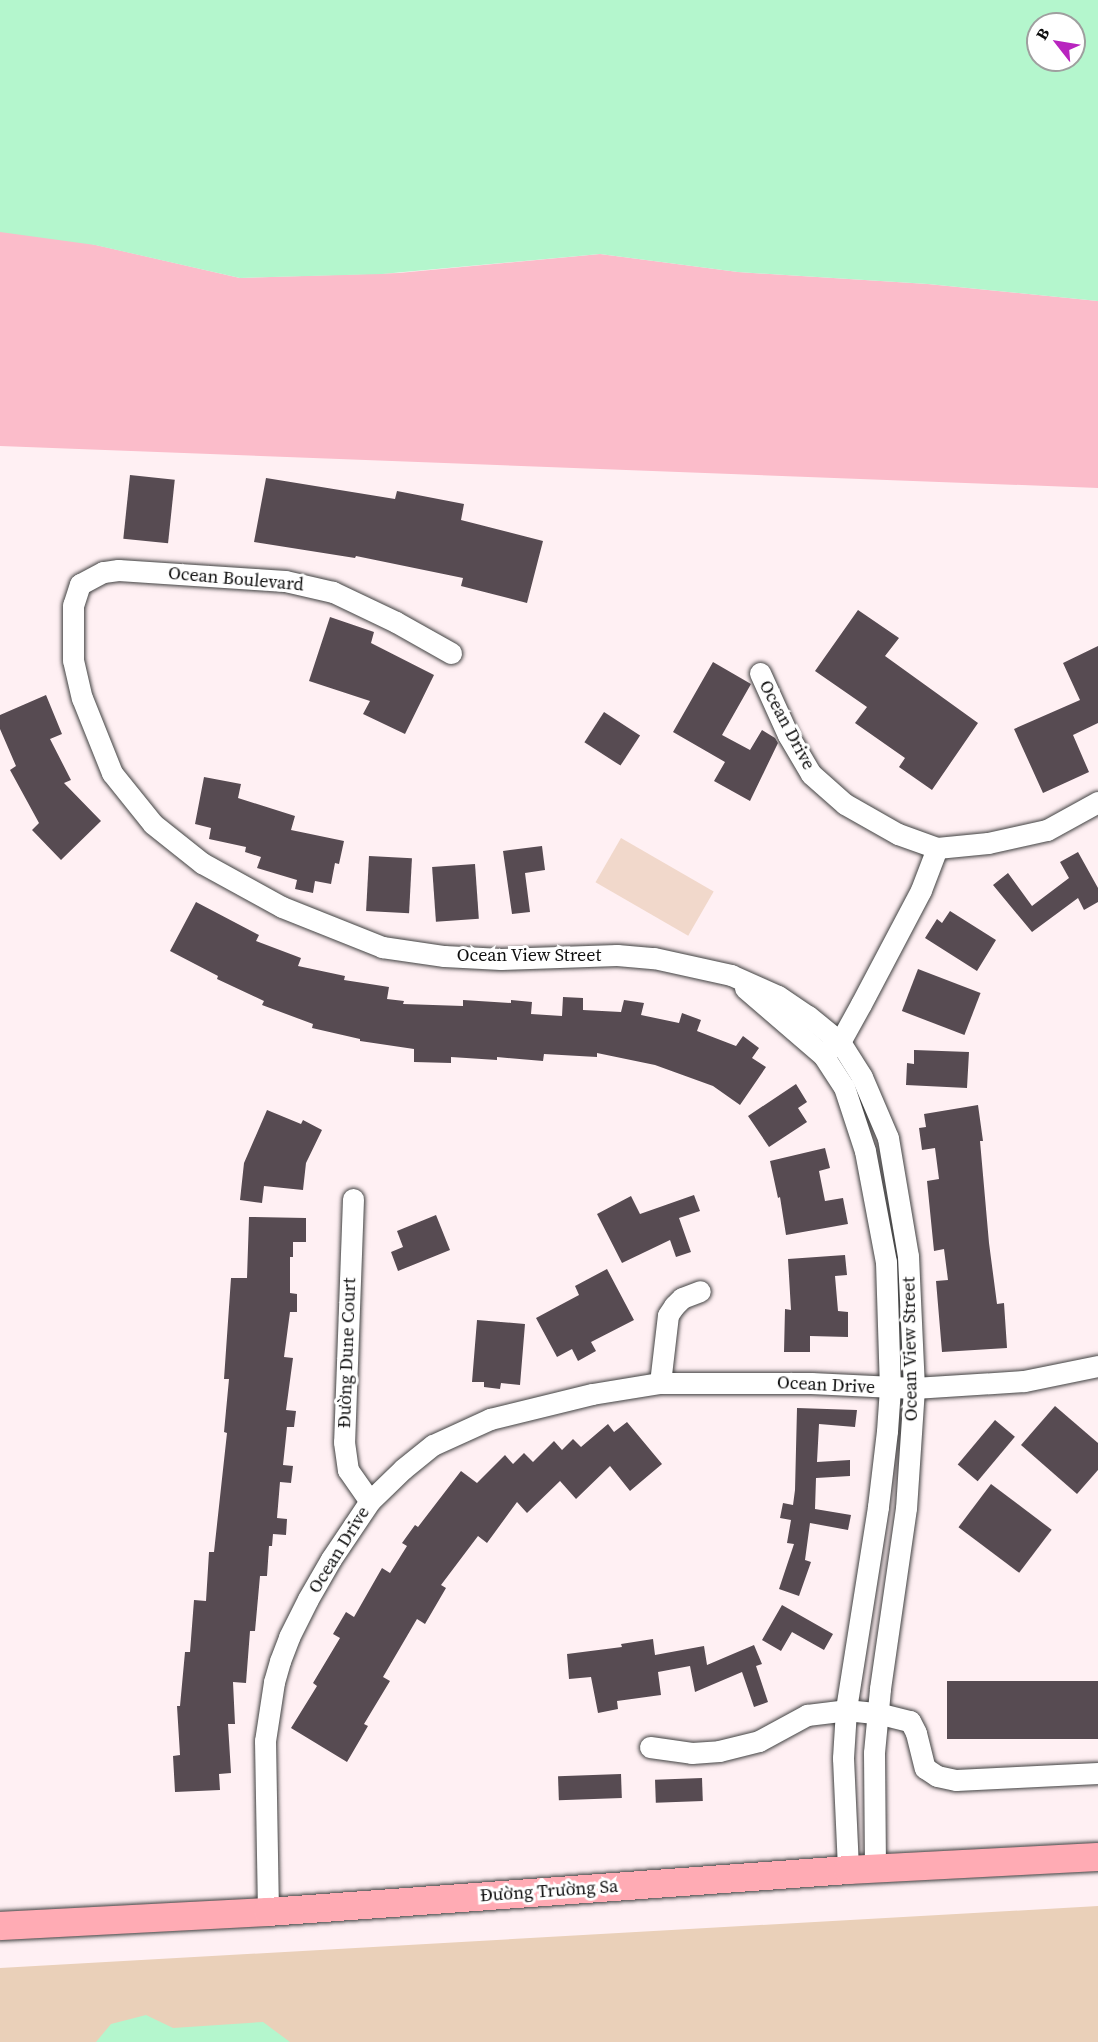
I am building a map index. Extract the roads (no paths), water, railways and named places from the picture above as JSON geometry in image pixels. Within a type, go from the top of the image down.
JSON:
[{"type":"main road","name":"Đường Trường Sa","points":[[0,1926],[268,1912],[862,1869],[1098,1857]]},
{"type":"street","name":"Ocean Boulevard","points":[[80,584],[103,572],[118,570],[285,580],[333,592],[396,622],[451,653]]},
{"type":"street","name":"Ocean View Street","points":[[80,584],[73,605],[73,660],[82,698],[98,741],[112,773],[153,824],[202,863],[282,907],[382,947],[444,956],[501,959],[626,955],[654,958],[731,975],[778,996],[840,1042],[862,1077],[888,1138],[908,1256],[914,1388],[906,1508],[878,1713],[862,1869]]},
{"type":"street","name":"Ocean Drive","points":[[760,673],[788,735],[811,774],[844,804],[898,834],[937,848],[988,843],[1047,830],[1098,802]]},
{"type":"street","points":[[823,1055],[840,1042],[921,890],[937,848]]},
{"type":"street","name":"Ocean View Street","points":[[731,975],[823,1055],[844,1087],[852,1105],[874,1193],[886,1262],[890,1388],[878,1507],[846,1710],[843,1758],[862,1869]]},
{"type":"street","name":"Đường Dune Court","points":[[353,1199],[344,1442],[348,1470],[370,1501]]},
{"type":"street","points":[[660,1383],[669,1316],[674,1306],[682,1298],[700,1290]]},
{"type":"street","name":"Ocean Drive","points":[[268,1912],[265,1741],[274,1682],[289,1637],[331,1559],[370,1501],[403,1469],[433,1445],[460,1431],[527,1409],[592,1394],[660,1383],[799,1383],[914,1388],[1024,1382],[1098,1366]]},
{"type":"street","points":[[650,1747],[692,1753],[719,1751],[759,1741],[807,1715],[846,1710],[878,1713],[910,1721],[916,1733],[925,1768],[937,1776],[956,1780],[1098,1773]]}]
